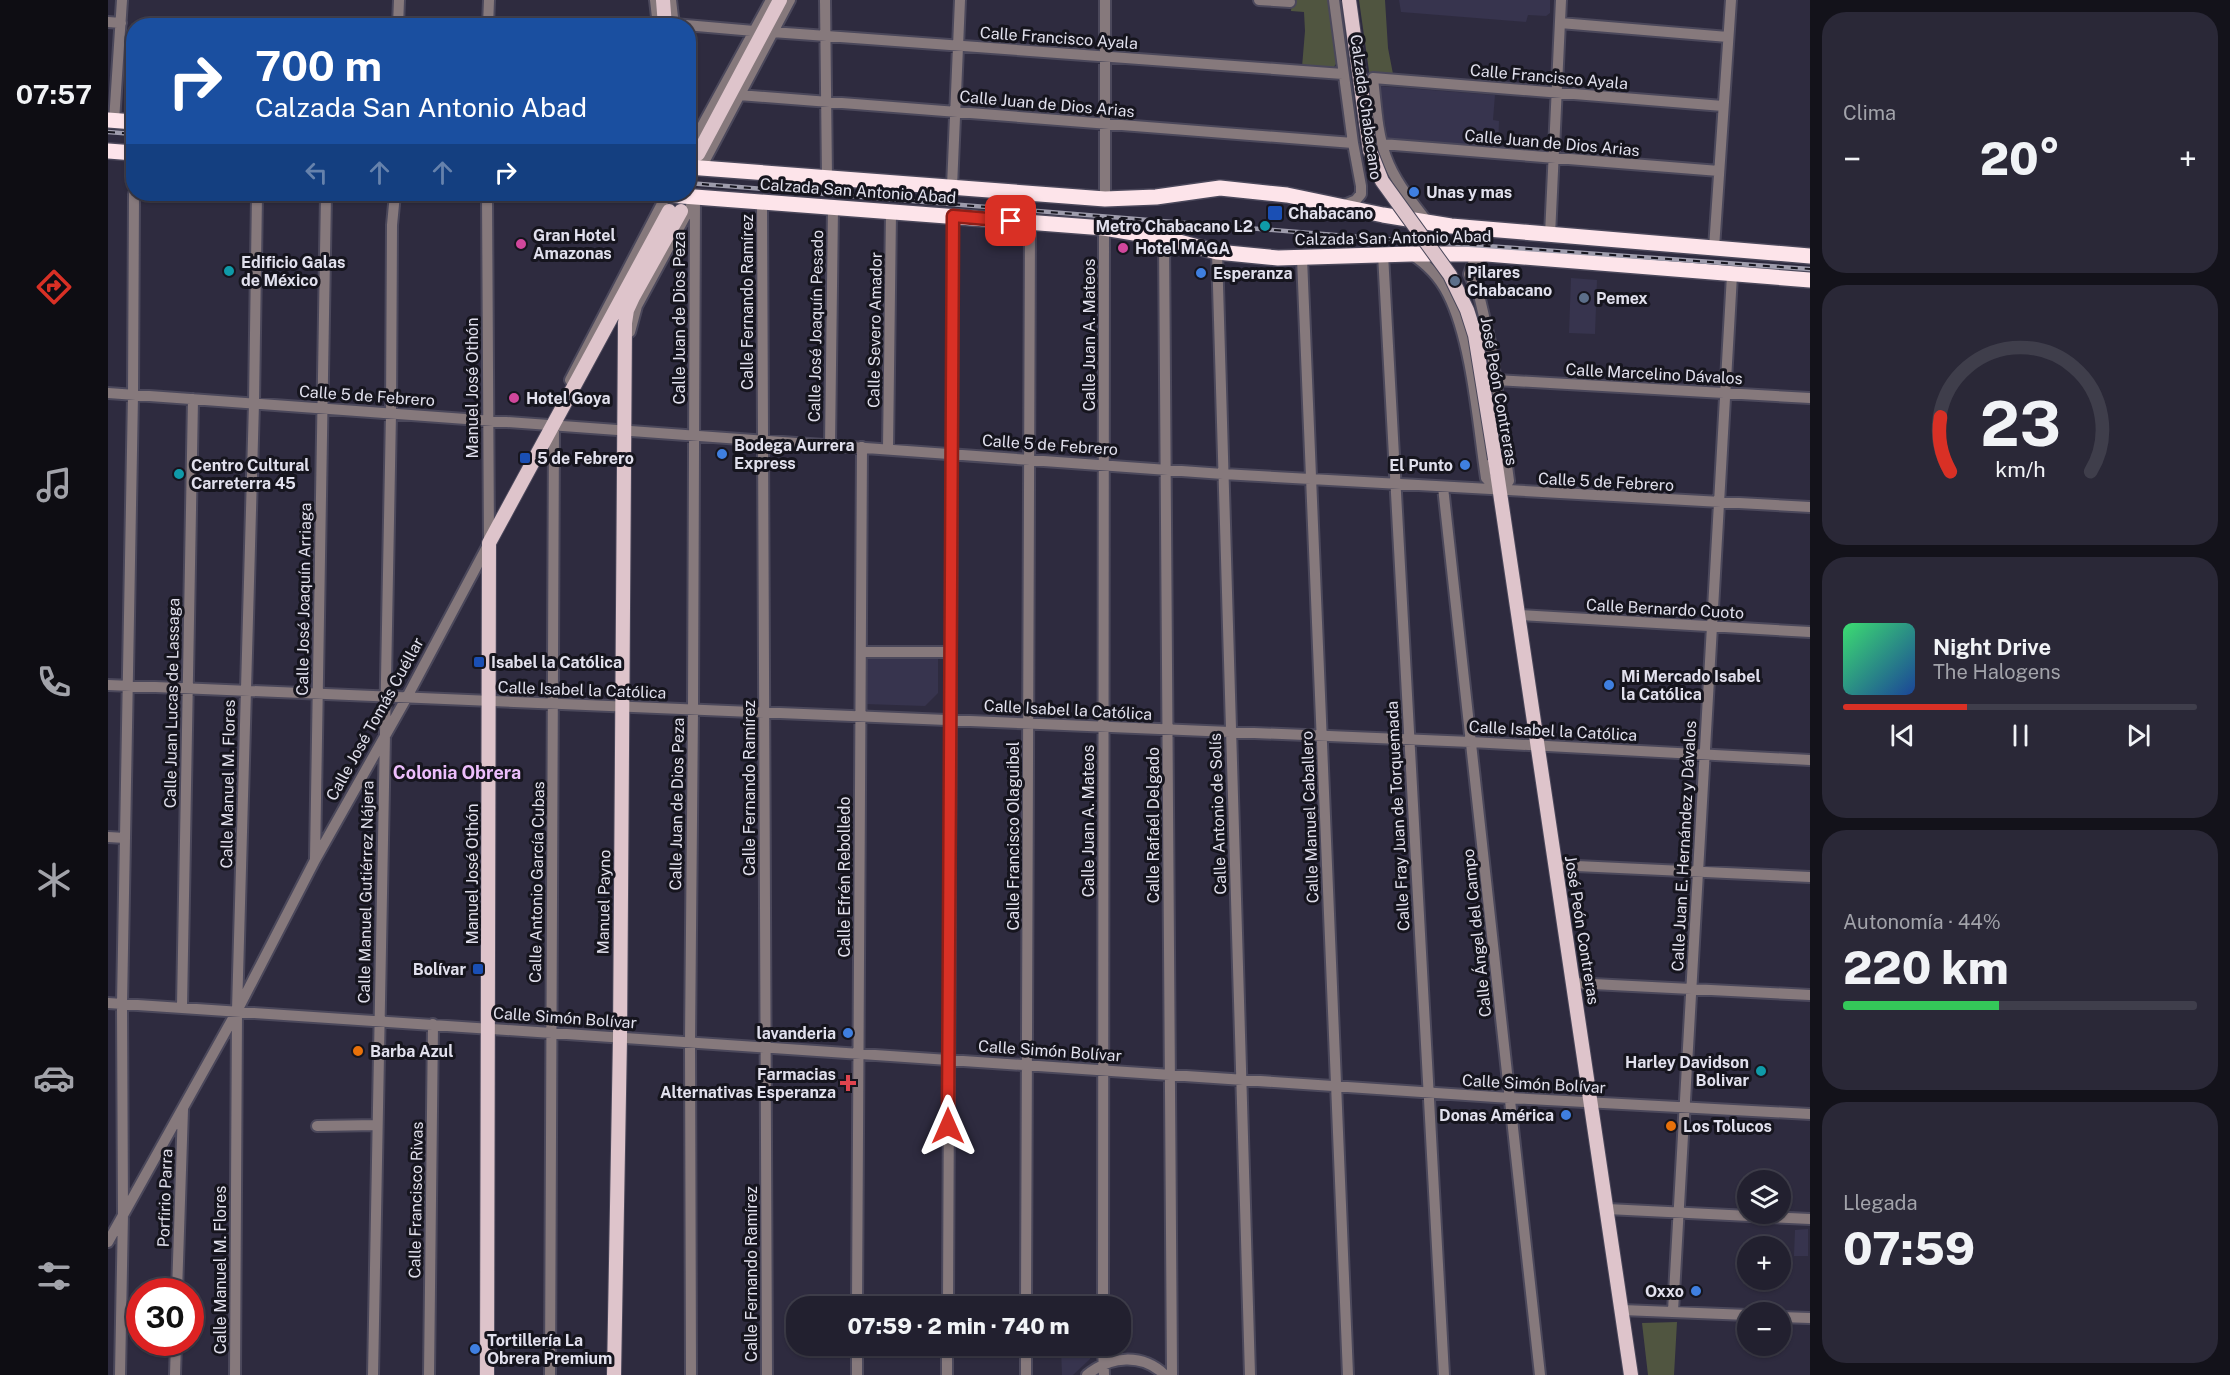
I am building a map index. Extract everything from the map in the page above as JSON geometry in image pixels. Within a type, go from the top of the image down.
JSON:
[{"type":"highway","points":[[111,121],[126,122]]},
{"type":"highway","points":[[108,151],[126,152]]},
{"type":"highway","name":"Calzada San Antonio Abad","points":[[696,158],[827,178],[1105,199],[1156,197],[1220,188],[1287,195],[1429,224],[1810,256]]},
{"type":"highway","name":"Calzada San Antonio Abad","points":[[696,196],[1104,228],[1164,238],[1217,252],[1302,258],[1383,254],[1487,254],[1810,280]]},
{"type":"main road","points":[[663,0],[669,18]]},
{"type":"main road","points":[[696,154],[780,0]]},
{"type":"main road","name":"Calzada Chabacano","points":[[1349,0],[1370,151],[1382,181],[1423,238]]},
{"type":"main road","name":"Calle José Tomás Cuéllar","points":[[489,543],[675,211],[627,310],[624,336],[624,430]]},
{"type":"main road","name":"José Peón Contreras","points":[[1423,238],[1450,275],[1467,310],[1475,335],[1631,1375]]},
{"type":"main road","name":"Manuel Payno","points":[[614,1375],[620,1038],[624,430]]},
{"type":"main road","name":"Manuel José Othón","points":[[487,1375],[489,543]]},
{"type":"street","points":[[111,121],[122,0]]},
{"type":"street","points":[[398,18],[399,0]]},
{"type":"street","points":[[488,18],[489,0]]},
{"type":"street","points":[[655,0],[656,18]]},
{"type":"street","points":[[671,0],[671,18]]},
{"type":"street","points":[[696,137],[771,0]]},
{"type":"street","points":[[696,155],[739,96],[790,0]]},
{"type":"street","points":[[825,0],[827,178]]},
{"type":"street","points":[[952,188],[960,0]]},
{"type":"street","points":[[1105,0],[1105,199]]},
{"type":"street","points":[[1259,0],[1290,3]]},
{"type":"street","name":"Calzada Chabacano","points":[[1334,0],[1361,194],[1356,200],[1340,206]]},
{"type":"street","points":[[1550,235],[1561,0]]},
{"type":"street","points":[[1713,248],[1731,0]]},
{"type":"street","points":[[108,22],[121,23]]},
{"type":"street","points":[[1560,23],[1728,37]]},
{"type":"street","points":[[696,27],[754,31]]},
{"type":"street","name":"Calle Francisco Ayala","points":[[772,32],[1343,74]]},
{"type":"street","name":"Calle Francisco Ayala","points":[[1373,78],[1723,106]]},
{"type":"street","name":"Calzada Chabacano","points":[[1373,78],[1382,144],[1392,172],[1401,188],[1429,224]]},
{"type":"street","name":"Calle Juan de Dios Arias","points":[[739,96],[1353,143]]},
{"type":"street","name":"Calle Juan de Dios Arias","points":[[1382,144],[1719,171]]},
{"type":"street","points":[[120,1375],[123,1213],[122,1004],[133,395],[134,201]]},
{"type":"street","name":"Calle Manuel M. Flores","points":[[235,1375],[237,1011],[254,404],[257,201]]},
{"type":"street","name":"Calle José Joaquín Arriaga","points":[[315,860],[326,201]]},
{"type":"street","name":"Calle Manuel Gutiérrez Nájera","points":[[373,1375],[391,413],[392,225],[394,201]]},
{"type":"street","name":"Manuel José Othón","points":[[487,201],[489,543]]},
{"type":"street","name":"Calle Antonio García Cubas","points":[[550,1375],[554,704],[553,413],[658,201]]},
{"type":"street","points":[[625,392],[630,370],[630,336],[634,314],[688,215],[693,201]]},
{"type":"street","name":"Calle Juan de Dios Peza","points":[[691,1375],[690,1042],[695,201]]},
{"type":"street","name":"Calle Fernando Ramírez","points":[[762,202],[767,1375]]},
{"type":"street","name":"Calle José Joaquín Pesado","points":[[830,445],[833,207]]},
{"type":"street","name":"Calle Severo Amador","points":[[888,449],[891,212]]},
{"type":"street","points":[[948,1296],[953,216]]},
{"type":"street","name":"Calle Francisco Olaguibel","points":[[1026,1296],[1030,222]]},
{"type":"street","name":"Calle Juan A. Mateos","points":[[1103,1296],[1104,228]]},
{"type":"street","name":"Calle Rafaél Delgado","points":[[1164,238],[1172,1375]]},
{"type":"street","name":"Calle Antonio de Solís","points":[[1217,252],[1250,1375]]},
{"type":"street","name":"Calle Fray Juan de Torquemada","points":[[1383,254],[1444,1375]]},
{"type":"street","name":"José Peón Contreras","points":[[1411,254],[1431,269],[1447,292],[1455,309],[1469,368],[1486,478],[1499,491],[1509,481],[1496,380],[1487,326],[1479,295],[1469,274],[1474,261],[1487,254]]},
{"type":"street","name":"Calle Manuel Caballero","points":[[1302,258],[1348,1375]]},
{"type":"street","name":"Calle Juan E. Hernández y Dávalos","points":[[1673,1311],[1732,274]]},
{"type":"street","name":"Calle Marcelino Dávalos","points":[[1496,380],[1810,398]]},
{"type":"street","name":"Calle 5 de Febrero","points":[[108,393],[1223,474],[1810,507]]},
{"type":"street","name":"Calle Juan Lucas de Lassaga","points":[[182,1007],[193,399]]},
{"type":"street","name":"Calle Efrén Rebolledo","points":[[857,1296],[862,447]]},
{"type":"street","name":"Calle Ángel del Campo","points":[[1443,487],[1540,1375]]},
{"type":"street","name":"Calle José Tomás Cuéllar","points":[[108,1242],[237,1011],[315,860],[406,698],[489,543]]},
{"type":"street","name":"Calle Bernardo Cuoto","points":[[1518,615],[1810,632]]},
{"type":"street","points":[[861,652],[951,652]]},
{"type":"street","name":"Calle Isabel la Católica","points":[[108,685],[1028,722],[1810,760]]},
{"type":"street","points":[[108,837],[125,838]]},
{"type":"street","points":[[1555,864],[1810,877]]},
{"type":"street","points":[[1573,983],[1810,995]]},
{"type":"street","name":"Calle Simón Bolívar","points":[[108,1003],[1510,1098],[1810,1114]]},
{"type":"street","name":"Calle Francisco Rivas","points":[[429,1375],[433,1024]]},
{"type":"street","name":"Porfirio Parra","points":[[177,1278],[183,1105]]},
{"type":"street","points":[[317,1126],[377,1125]]},
{"type":"street","points":[[1607,1209],[1810,1219]]},
{"type":"street","points":[[1622,1310],[1737,1314]]},
{"type":"street","points":[[1791,1317],[1810,1318]]},
{"type":"street","points":[[175,1375],[176,1356]]},
{"type":"street","points":[[857,1356],[857,1375]]},
{"type":"street","points":[[947,1356],[947,1375]]},
{"type":"street","points":[[1026,1356],[1026,1375]]},
{"type":"street","points":[[1087,1375],[1104,1369],[1116,1360],[1141,1361],[1153,1365],[1165,1375]]},
{"type":"shaded area","points":[[1399,0],[1550,0],[1550,13],[1546,16],[1528,15],[1526,22],[1401,12]]},
{"type":"shaded area","points":[[1379,86],[1495,95],[1493,120],[1499,121],[1498,147],[1388,140]]},
{"type":"shaded area","points":[[1571,278],[1597,280],[1595,334],[1569,333]]},
{"type":"shaded area","points":[[865,658],[938,659],[938,693],[925,706],[865,704]]},
{"type":"shaded area","points":[[1808,1229],[1808,1256],[1794,1256],[1795,1230]]},
{"type":"shaded area","points":[[1061,1356],[1090,1356],[1090,1359],[1073,1375],[1062,1375]]},
{"type":"green space","points":[[1292,0],[1328,0],[1337,62],[1334,67],[1328,69],[1302,67],[1304,12],[1291,11]]},
{"type":"green space","points":[[1359,0],[1385,0],[1388,48],[1393,74],[1374,73],[1370,78]]},
{"type":"green space","points":[[1677,1322],[1674,1375],[1648,1375],[1642,1323]]},
{"type":"railway","points":[[108,132],[126,133]]},
{"type":"railway","points":[[696,184],[1373,238],[1810,269]]},
{"type":"place","name":"Unas y mas","points":[[1414,192]]},
{"type":"place","name":"Chabacano","points":[[1275,213]]},
{"type":"place","name":"Metro Chabacano L2","points":[[1265,226]]},
{"type":"place","name":"Gran Hotel Amazonas","points":[[521,244]]},
{"type":"place","name":"Hotel MAGA","points":[[1123,248]]},
{"type":"place","name":"Edificio Galas de México","points":[[229,271]]},
{"type":"place","name":"Esperanza","points":[[1201,273]]},
{"type":"place","name":"Pilares Chabacano","points":[[1455,281]]},
{"type":"place","name":"Pemex","points":[[1584,298]]},
{"type":"place","name":"Hotel Goya","points":[[514,398]]},
{"type":"place","name":"Bodega Aurrera Express","points":[[722,454]]},
{"type":"place","name":"5 de Febrero","points":[[525,458]]},
{"type":"place","name":"El Punto","points":[[1465,465]]},
{"type":"place","name":"Centro Cultural Carreterra 45","points":[[179,474]]},
{"type":"place","name":"Isabel la Católica","points":[[479,662]]},
{"type":"place","name":"Mi Mercado Isabel la Católica","points":[[1609,685]]},
{"type":"place","name":"Bolívar","points":[[478,969]]},
{"type":"place","name":"lavanderia","points":[[848,1033]]},
{"type":"place","name":"Barba Azul","points":[[358,1051]]},
{"type":"place","name":"Harley Davidson Bolivar","points":[[1761,1071]]},
{"type":"place","name":"Farmacias Alternativas Esperanza","points":[[848,1083]]},
{"type":"place","name":"Donas América","points":[[1566,1115]]},
{"type":"place","name":"Los Tolucos","points":[[1671,1126]]},
{"type":"place","name":"Oxxo","points":[[1696,1291]]},
{"type":"place","name":"Tortillería La Obrera Premium","points":[[475,1349]]},
{"type":"district","name":"Colonia Obrera","points":[[457,772]]},
{"type":"route","points":[[948,1126],[953,216],[1011,221]]}]
